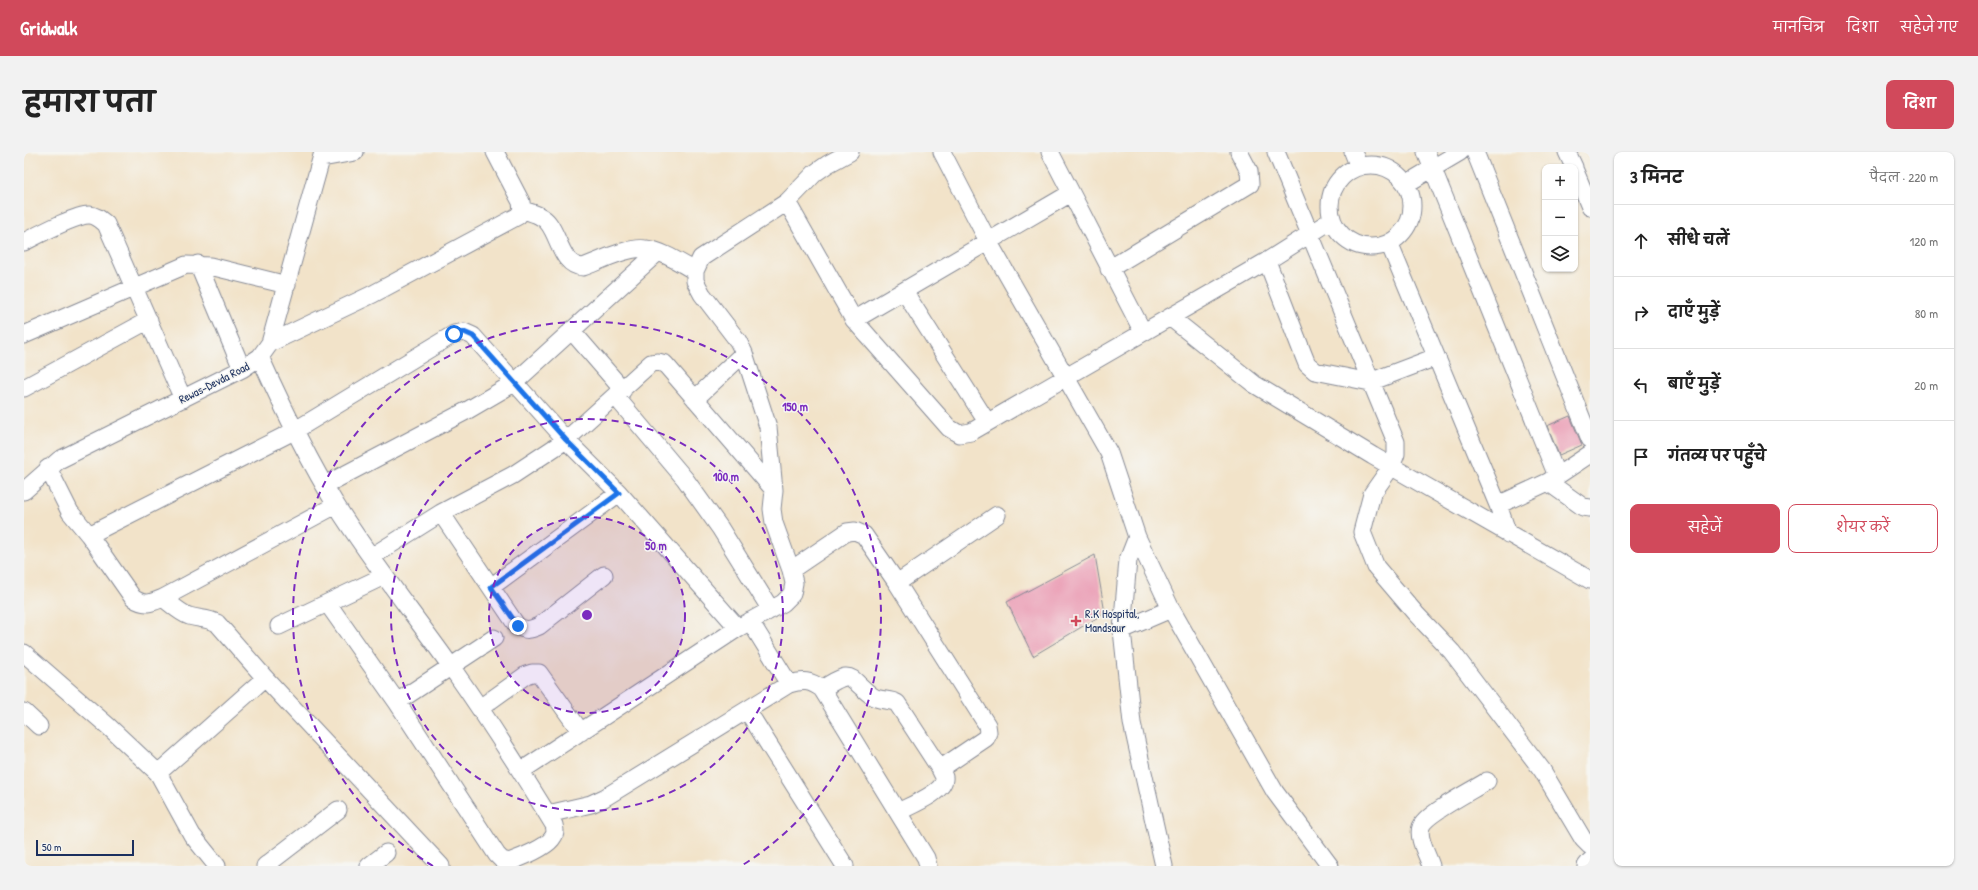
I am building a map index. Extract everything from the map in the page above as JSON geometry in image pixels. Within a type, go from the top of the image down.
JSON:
[{"type":"street","points":[[323,155],[356,152]]},
{"type":"street","points":[[495,152],[521,202],[522,210]]},
{"type":"street","points":[[521,771],[744,625],[783,603],[792,594],[794,583],[791,570],[774,523],[772,509],[774,490],[768,427],[744,353],[738,341],[702,294],[696,281],[695,271],[701,258],[787,202],[815,173],[850,152]]},
{"type":"street","points":[[942,152],[988,241],[1109,453],[1137,536],[1171,608],[1268,781],[1330,866]]},
{"type":"street","points":[[1050,152],[1109,269],[1143,332]]},
{"type":"street","points":[[1109,269],[1243,190],[1250,184],[1249,171],[1239,152]]},
{"type":"street","points":[[1276,152],[1396,442],[1396,454],[1392,466],[1372,494],[1362,532],[1376,567],[1416,614],[1452,652],[1542,770],[1583,839],[1590,846]]},
{"type":"street","points":[[1426,152],[1553,479],[1583,506],[1590,508]]},
{"type":"street","points":[[1406,184],[1460,152]]},
{"type":"street","points":[[1475,152],[1590,439]]},
{"type":"street","points":[[1567,152],[1573,164]]},
{"type":"street","name":"Rewas-Devda Road","points":[[24,491],[48,468],[59,460],[242,369],[260,357],[270,343],[323,155]]},
{"type":"street","points":[[1356,160],[1386,168],[1397,174],[1406,184],[1411,197],[1412,210],[1408,224],[1400,235],[1389,243],[1376,247],[1362,246],[1349,241],[1339,232],[1332,220],[1330,207],[1332,194],[1338,182],[1347,173],[1356,160]]},
{"type":"street","points":[[1578,178],[1590,208]]},
{"type":"street","points":[[854,320],[1071,193]]},
{"type":"street","points":[[787,202],[854,320],[949,428],[959,434],[971,432],[1268,260],[1332,220]]},
{"type":"street","points":[[522,210],[540,216],[549,223],[568,261],[575,266],[583,267],[632,250],[645,249],[658,252],[695,271]]},
{"type":"street","points":[[270,343],[373,294],[512,220],[522,210]]},
{"type":"street","points":[[24,242],[78,218],[89,215],[98,217],[106,224],[183,399]]},
{"type":"street","points":[[1389,243],[1498,505],[1508,534]]},
{"type":"street","points":[[325,485],[462,414],[514,383],[658,252]]},
{"type":"street","points":[[1268,260],[1307,364],[1316,372],[1370,382],[1436,357]]},
{"type":"street","points":[[198,264],[242,369]]},
{"type":"street","points":[[24,336],[186,265],[198,264],[287,285]]},
{"type":"street","points":[[904,291],[987,422]]},
{"type":"street","points":[[1170,317],[1254,384],[1508,534],[1590,580]]},
{"type":"street","points":[[24,388],[149,320]]},
{"type":"street","points":[[571,330],[685,479],[720,528],[771,610]]},
{"type":"street","points":[[89,535],[294,431],[454,334],[464,332],[473,336],[566,440],[619,493],[744,625],[789,684]]},
{"type":"street","points":[[695,399],[744,353]]},
{"type":"street","points":[[260,357],[294,431],[336,505],[384,576],[451,666],[480,708],[548,814],[556,832],[553,838],[509,862],[502,860],[497,855],[397,702],[328,604]]},
{"type":"street","points":[[371,557],[441,513],[513,475],[566,440],[620,393],[651,363],[658,362],[665,364],[774,490]]},
{"type":"street","points":[[1498,505],[1553,479],[1590,454]]},
{"type":"street","points":[[48,468],[70,512],[89,535],[133,598],[140,603],[148,604],[163,598],[336,505]]},
{"type":"street","points":[[491,587],[619,493]]},
{"type":"street","points":[[441,513],[518,626],[524,630],[530,630],[539,626],[604,575]]},
{"type":"street","points":[[897,583],[997,515]]},
{"type":"street","points":[[791,570],[846,532],[855,531],[864,535],[897,583],[986,725],[988,732],[986,738],[940,769]]},
{"type":"street","points":[[1137,536],[1128,560],[1122,630],[1132,722],[1164,866]]},
{"type":"street","points":[[279,626],[328,604],[384,576]]},
{"type":"street","points":[[163,598],[183,614],[209,619],[217,623],[265,678],[441,866]]},
{"type":"street","points":[[1122,630],[1171,608]]},
{"type":"street","points":[[397,702],[494,638]]},
{"type":"street","points":[[24,653],[108,726],[158,773],[192,835],[217,866]]},
{"type":"street","points":[[480,708],[526,675],[532,673],[539,674],[581,732]]},
{"type":"street","points":[[822,689],[839,678],[848,676],[854,679],[873,697],[889,699],[896,702],[940,769],[944,778],[943,786],[937,792],[898,812]]},
{"type":"street","points":[[158,773],[265,678]]},
{"type":"street","points":[[548,814],[591,804],[604,798],[789,684],[802,680],[813,682],[822,689],[926,858],[928,866]]},
{"type":"street","points":[[746,710],[845,866]]},
{"type":"street","points":[[24,712],[39,726]]},
{"type":"street","points":[[1431,866],[1420,835],[1421,827],[1425,821],[1447,805],[1487,781]]},
{"type":"street","points":[[265,866],[338,810]]},
{"type":"street","points":[[369,866],[386,853]]},
{"type":"street","points":[[1586,866],[1590,860]]},
{"type":"building","points":[[1570,416],[1582,445],[1559,455],[1547,426]]},
{"type":"building","points":[[1095,555],[1105,613],[1033,656],[1007,602]]},
{"type":"place","name":"R.K Hospital, Mandsaur","points":[[1076,621]]},
{"type":"route","points":[[454,334],[464,332],[473,336],[566,440],[619,493],[491,587],[518,626]]}]
